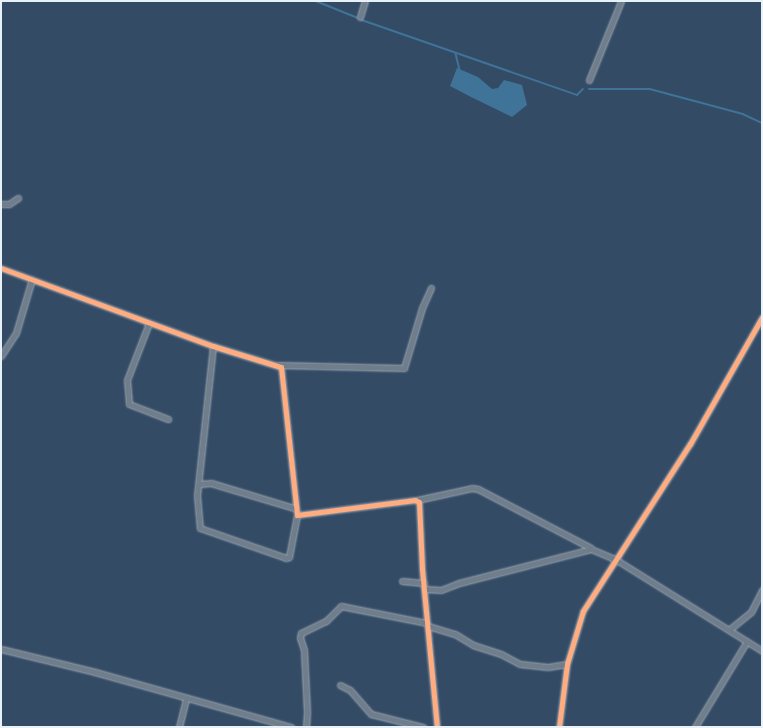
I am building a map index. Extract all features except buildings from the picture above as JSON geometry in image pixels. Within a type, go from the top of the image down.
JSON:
[{"type":"street","points":[[360,17],[365,1]]},
{"type":"street","points":[[589,80],[621,1]]},
{"type":"street","points":[[1,204],[9,204],[18,198]]},
{"type":"street","points":[[1,268],[212,346],[278,365],[404,368],[422,308],[431,288]]},
{"type":"street","points":[[1,356],[16,333],[32,280]]},
{"type":"street","points":[[559,727],[567,664],[583,612],[615,559],[690,444],[762,317]]},
{"type":"street","points":[[149,323],[127,380],[129,404],[168,419]]},
{"type":"street","points":[[212,346],[197,495],[200,528],[279,556],[289,557],[297,514],[294,508],[282,369],[278,365]]},
{"type":"street","points":[[199,484],[211,483],[294,508]]},
{"type":"street","points":[[297,514],[417,500],[472,488],[478,489],[591,549],[615,559],[730,629],[762,651]]},
{"type":"street","points":[[417,500],[437,727]]},
{"type":"street","points":[[424,589],[442,590],[459,583],[591,549]]},
{"type":"street","points":[[402,581],[424,583]]},
{"type":"street","points":[[730,629],[751,612],[762,590]]},
{"type":"street","points":[[306,727],[307,712],[304,650],[300,638],[302,633],[326,622],[341,606],[427,624],[455,634],[473,645],[502,654],[515,662],[548,667],[567,664]]},
{"type":"street","points":[[695,727],[747,641]]},
{"type":"street","points":[[1,649],[95,672],[186,699],[291,727]]},
{"type":"street","points":[[340,685],[350,690],[365,708],[376,717],[423,727]]},
{"type":"street","points":[[179,727],[186,699]]},
{"type":"water","points":[[457,68],[478,77],[492,89],[498,88],[504,80],[522,85],[527,105],[512,117],[450,86]]},
{"type":"waterway","points":[[316,1],[358,18]]},
{"type":"waterway","points":[[362,20],[577,95],[583,89]]},
{"type":"waterway","points":[[456,54],[460,70]]},
{"type":"waterway","points":[[589,89],[650,89],[743,114],[762,123]]},
{"type":"cycle path","points":[[1,268],[213,346],[281,367],[297,515],[415,500],[419,502],[422,569],[437,727]]},
{"type":"cycle path","points":[[559,727],[567,664],[583,611],[690,444],[762,317]]}]
